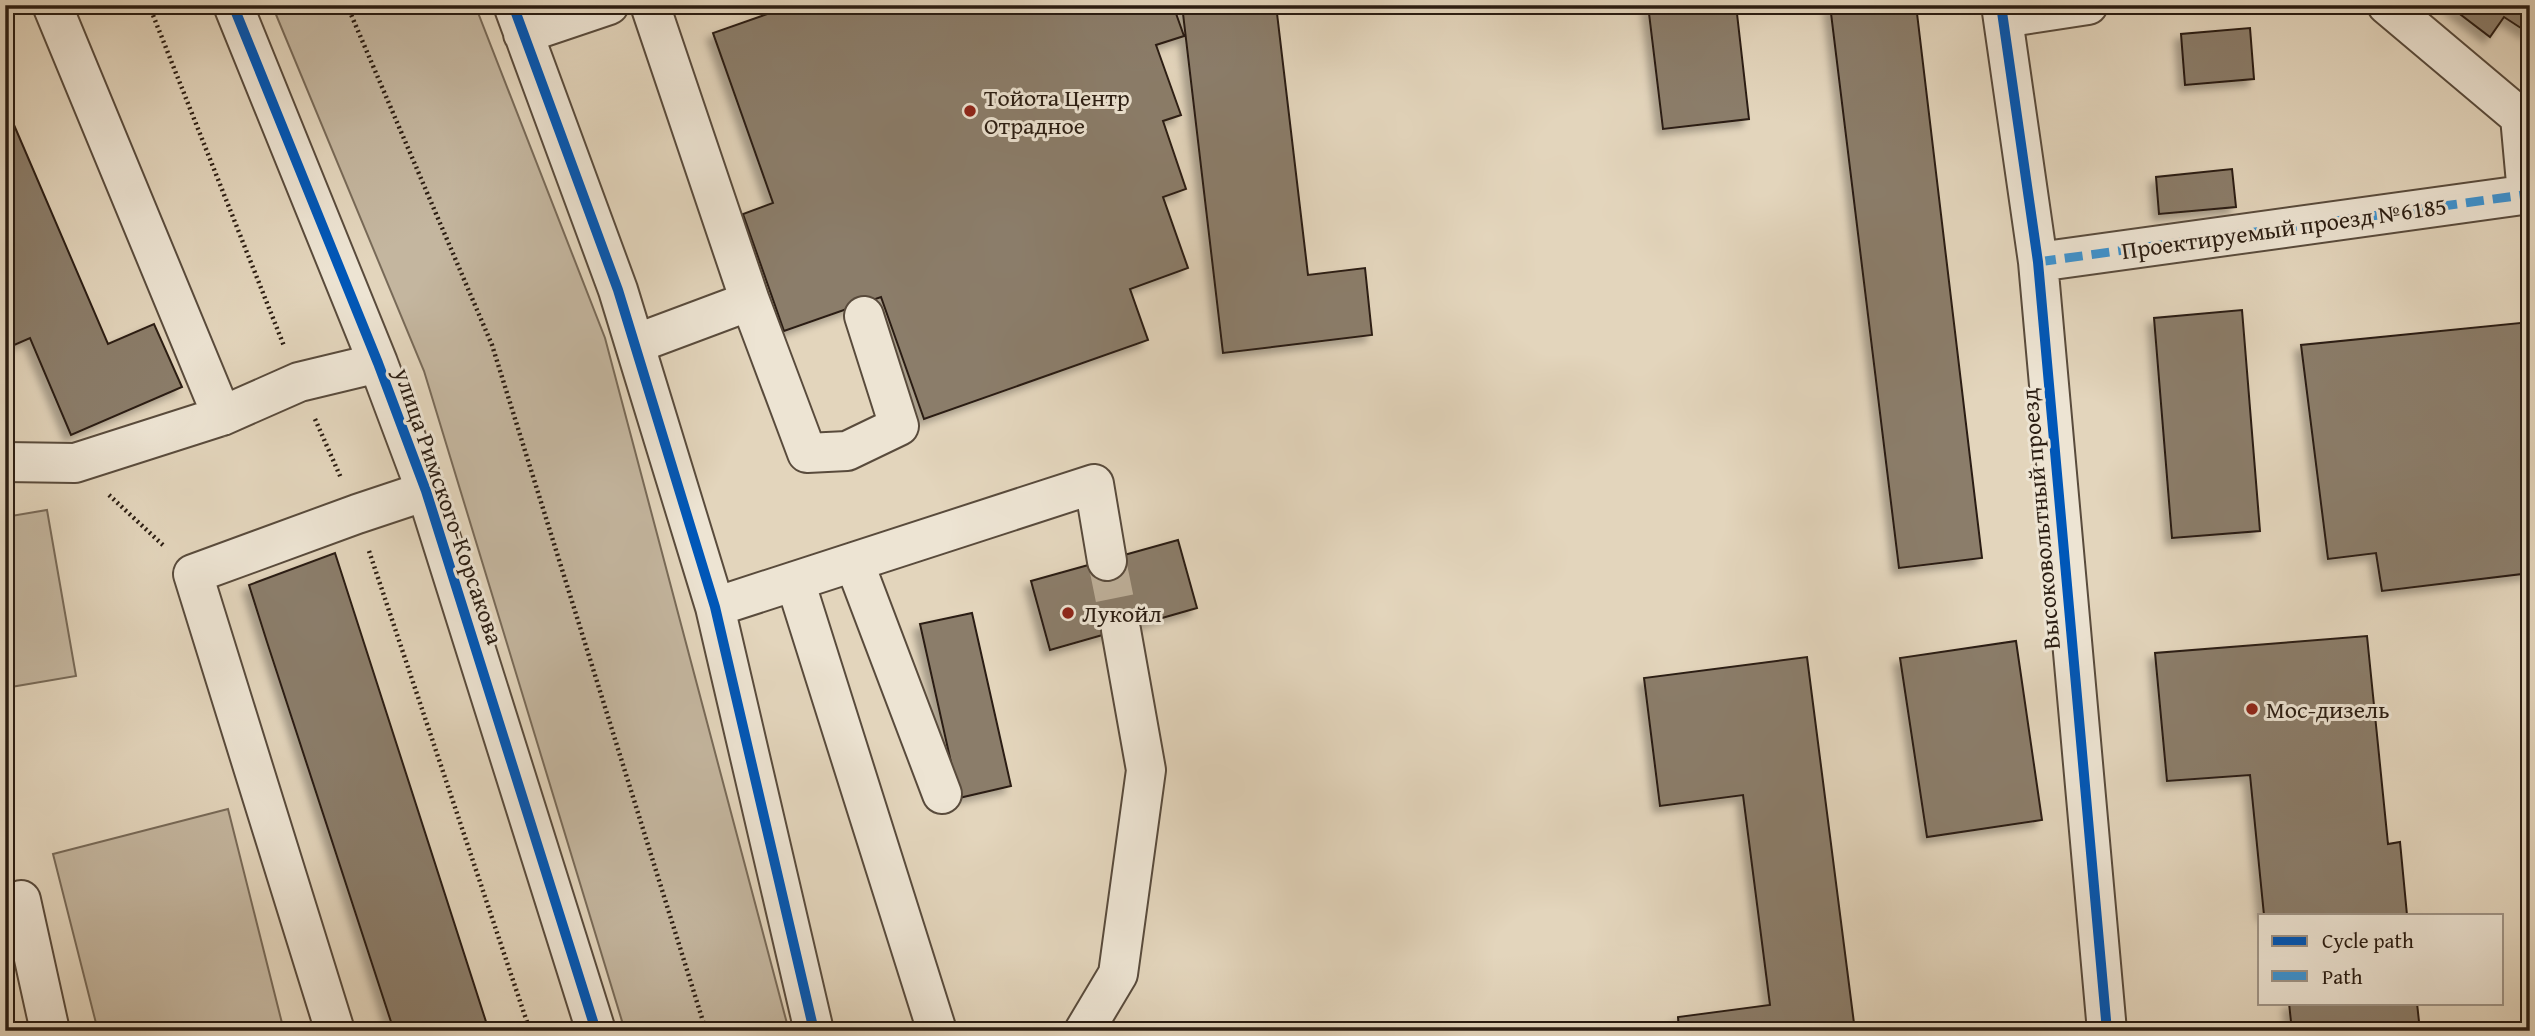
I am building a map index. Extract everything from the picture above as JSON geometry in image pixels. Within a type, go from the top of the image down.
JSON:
[{"type":"street","points":[[52,5],[222,416]]},
{"type":"street","name":"улица Римского-Корсакова","points":[[233,5],[378,363],[426,491],[596,1031]]},
{"type":"street","points":[[610,5],[518,20],[618,290],[715,607],[814,1031]]},
{"type":"street","points":[[650,5],[750,301],[807,453],[847,451],[899,426],[864,316]]},
{"type":"street","points":[[2002,11],[2088,5]]},
{"type":"street","points":[[2387,5],[2525,117],[2528,194]]},
{"type":"street","name":"Высоковольтный проезд","points":[[2002,11],[2038,262],[2107,1031]]},
{"type":"street","name":"Проектируемый проезд №6185","points":[[2038,262],[2528,194]]},
{"type":"street","points":[[635,344],[750,301]]},
{"type":"street","points":[[5,462],[75,463],[222,416],[299,382],[378,363]]},
{"type":"street","points":[[715,607],[1094,484],[1107,561]]},
{"type":"street","points":[[334,1031],[193,573],[426,491]]},
{"type":"street","points":[[854,562],[942,794]]},
{"type":"street","points":[[795,581],[937,1031]]},
{"type":"street","points":[[1084,1031],[1118,974],[1146,770],[1121,630]]},
{"type":"street","points":[[21,900],[50,1031]]},
{"type":"path","points":[[347,5],[492,345],[706,1031]]},
{"type":"path","points":[[75,463],[193,573]]},
{"type":"shaded area","points":[[272,5],[475,5],[605,338],[789,1031],[625,1031],[424,371]]},
{"type":"shaded area","points":[[47,510],[76,676],[5,688],[5,517]]},
{"type":"shaded area","points":[[228,809],[284,1031],[98,1031],[53,854]]},
{"type":"building","points":[[793,5],[1173,5],[1184,36],[1156,45],[1181,115],[1163,121],[1186,189],[1163,197],[1188,268],[1130,289],[1148,340],[924,419],[881,297],[784,331],[743,214],[773,203],[713,33]]},
{"type":"building","points":[[1182,5],[1276,5],[1308,275],[1365,268],[1372,335],[1223,353]]},
{"type":"building","points":[[1648,5],[1736,5],[1749,119],[1663,129]]},
{"type":"building","points":[[1830,5],[1916,5],[1982,558],[1899,568]]},
{"type":"building","points":[[2448,5],[2530,5],[2530,31],[2527,32],[2504,17],[2490,37]]},
{"type":"building","points":[[2250,28],[2254,79],[2185,85],[2181,34]]},
{"type":"building","points":[[5,104],[108,344],[154,324],[182,387],[71,435],[30,338],[5,349]]},
{"type":"building","points":[[2232,169],[2236,207],[2159,214],[2156,177]]},
{"type":"building","points":[[2242,310],[2260,531],[2172,538],[2154,318]]},
{"type":"building","points":[[2530,322],[2530,573],[2382,591],[2376,553],[2328,559],[2301,345]]},
{"type":"building","points":[[1178,540],[1197,608],[1050,650],[1031,581]]},
{"type":"building","points":[[335,553],[489,1031],[394,1031],[267,642],[249,585]]},
{"type":"building","points":[[972,613],[1011,786],[959,798],[920,624]]},
{"type":"building","points":[[2367,636],[2388,844],[2400,842],[2407,914],[2264,914],[2250,775],[2167,781],[2155,653]]},
{"type":"building","points":[[2016,641],[2042,820],[1927,837],[1900,658]]},
{"type":"building","points":[[1807,657],[1855,1031],[1679,1031],[1678,1017],[1770,1005],[1743,795],[1660,806],[1644,678]]},
{"type":"building","points":[[2289,1004],[2417,1004],[2420,1031],[2292,1031]]},
{"type":"building","points":[[2530,1021],[2530,1031],[2486,1031],[2485,1026]]},
{"type":"tunnel","points":[[1107,561],[1121,630]]},
{"type":"marked path","points":[[2038,262],[2530,194]]},
{"type":"cycle path","points":[[233,5],[378,363],[426,491],[596,1031]]},
{"type":"cycle path","points":[[513,5],[618,290],[715,607],[814,1031]]},
{"type":"cycle path","points":[[2001,5],[2038,262],[2107,1031]]},
{"type":"place","name":"Тойота Центр Отрадное","points":[[970,111]]},
{"type":"place","name":"Лукойл","points":[[1068,613]]},
{"type":"place","name":"Мос-дизель","points":[[2252,709]]}]
